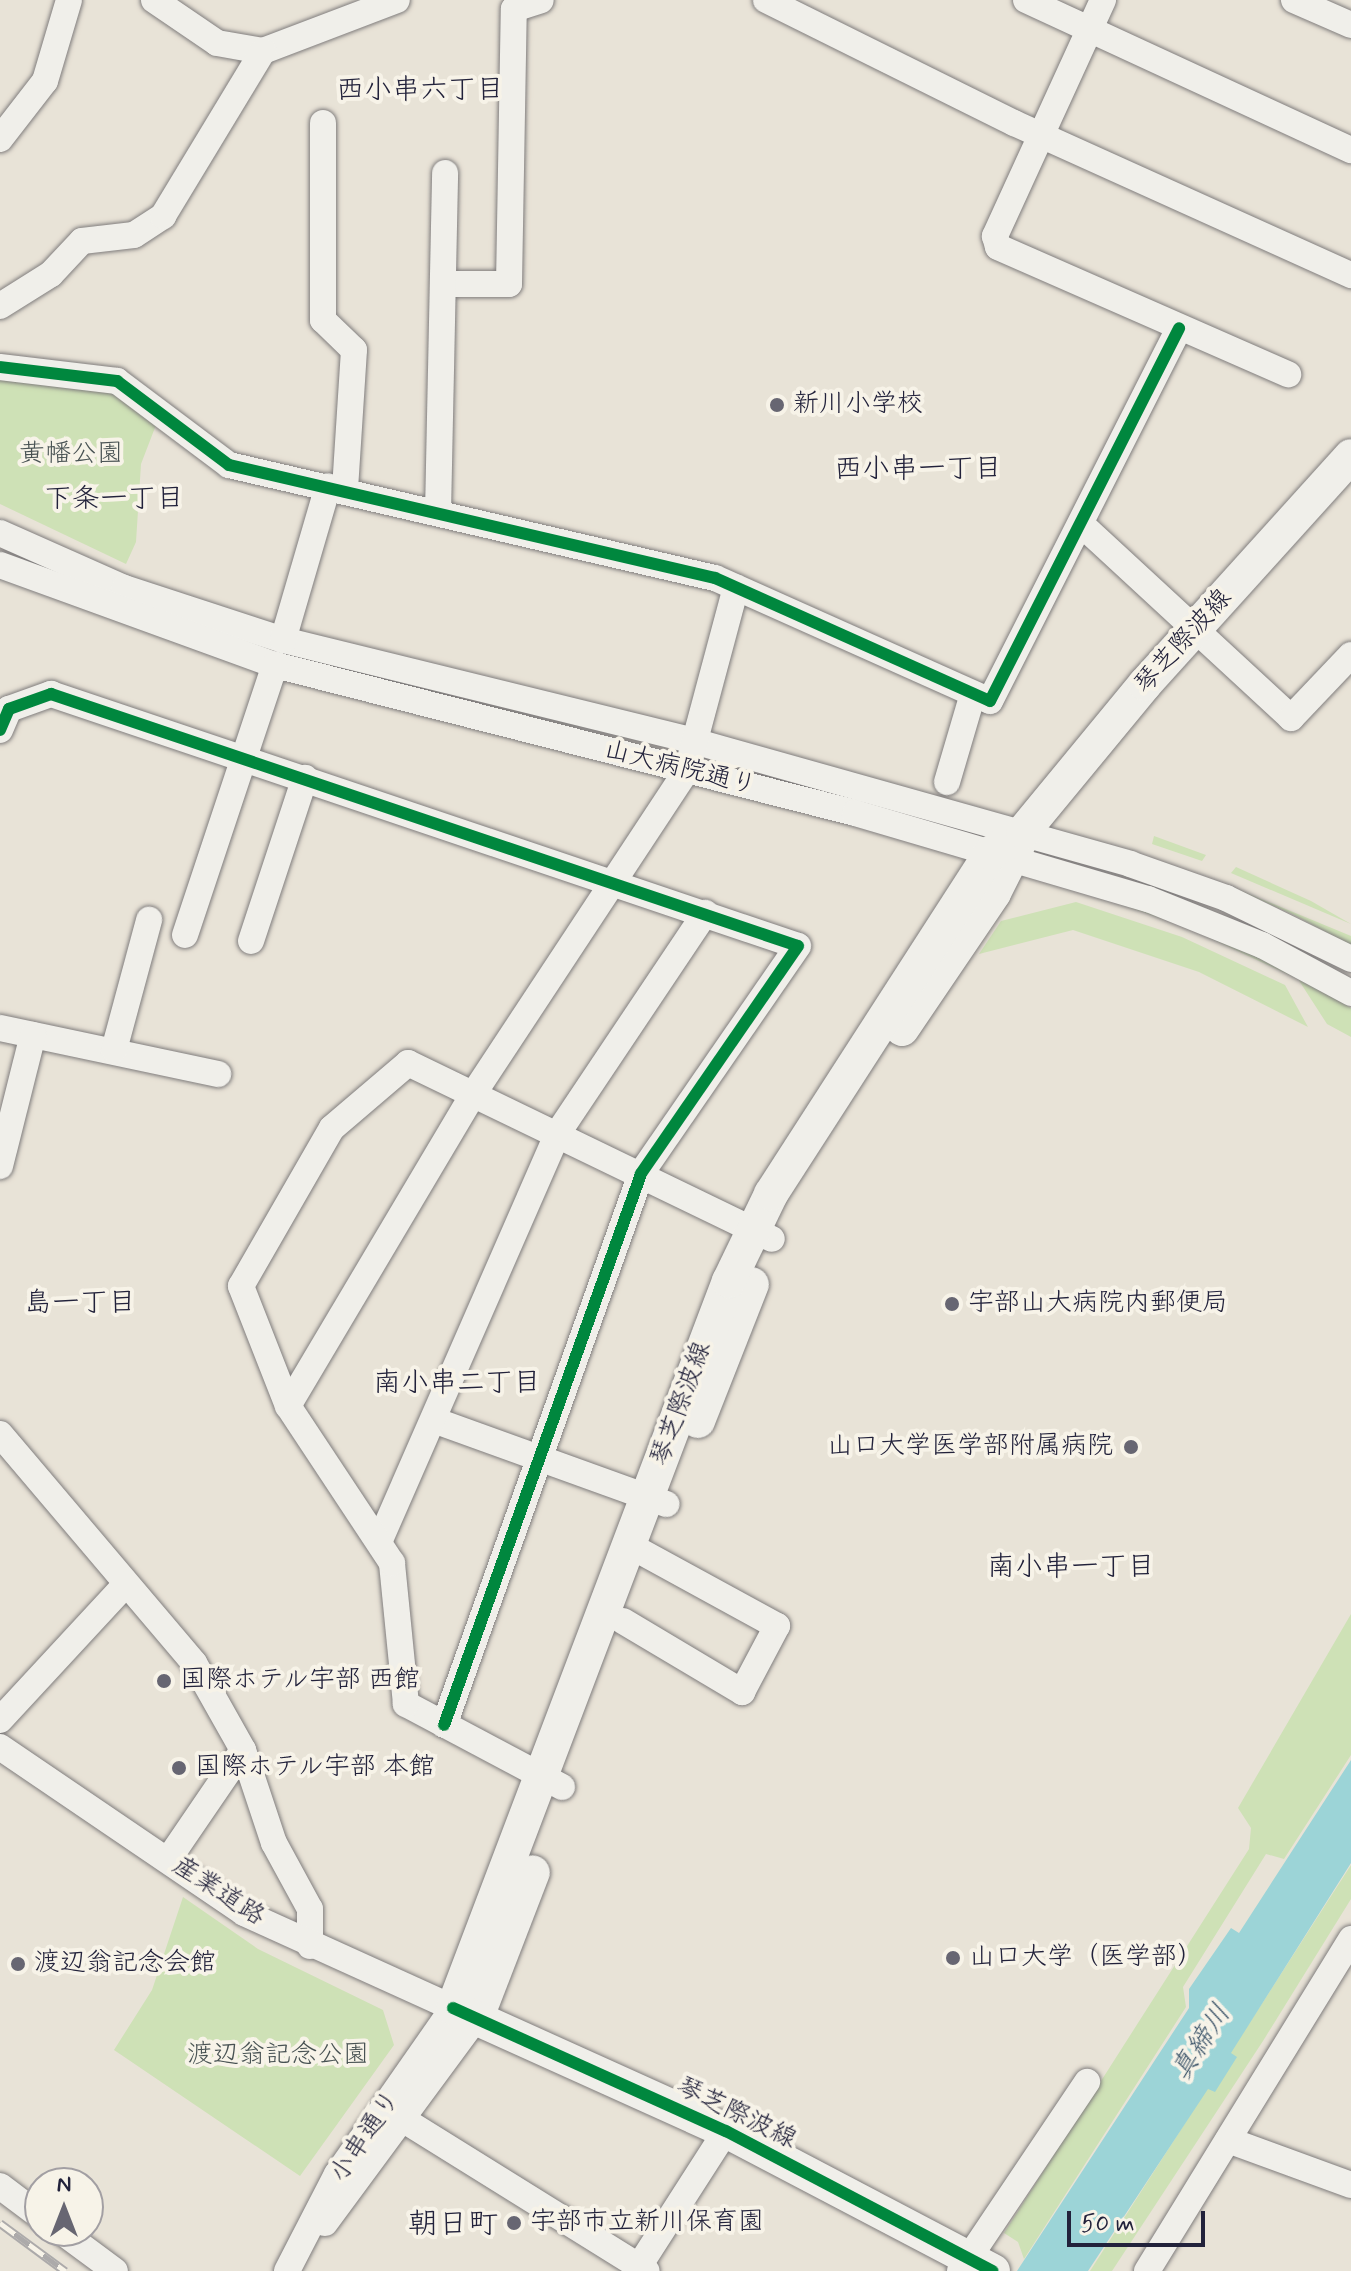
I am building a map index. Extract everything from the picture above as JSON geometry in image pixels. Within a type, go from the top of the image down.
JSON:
[{"type":"main road","name":"琴芝際波線","points":[[975,2267],[726,2131],[465,2012],[657,1501],[762,1234],[1010,848],[1195,628],[1351,456]]},
{"type":"main road","name":"琴芝際波線","points":[[553,1783],[623,1621],[639,1550]]},
{"type":"street","points":[[0,139],[45,81],[69,0]]},
{"type":"street","points":[[154,0],[217,43],[263,51],[397,0]]},
{"type":"street","points":[[443,284],[509,284],[514,9],[541,0]]},
{"type":"street","points":[[766,0],[1040,135],[1351,275]]},
{"type":"street","points":[[1026,0],[1087,32],[1351,150]]},
{"type":"street","points":[[1103,0],[995,236],[998,247],[1288,374]]},
{"type":"street","points":[[1294,0],[1351,25]]},
{"type":"street","points":[[0,306],[51,274],[82,241],[134,235],[163,216],[263,51]]},
{"type":"street","points":[[185,935],[337,488],[354,350],[323,320],[323,123]]},
{"type":"street","points":[[438,513],[445,173]]},
{"type":"street","points":[[0,367],[117,381],[212,458],[736,587],[972,697],[990,701],[1179,328]]},
{"type":"street","points":[[1081,524],[1291,718],[1351,655]]},
{"type":"street","name":"山大病院通り","points":[[0,533],[279,653],[687,770],[1010,848],[1214,893],[1351,959]]},
{"type":"street","name":"山大病院通り","points":[[0,565],[129,618],[697,742],[1010,848],[1202,919],[1351,993]]},
{"type":"street","points":[[288,1406],[474,1093],[687,770],[697,742],[736,587]]},
{"type":"street","points":[[0,730],[9,709],[51,694],[798,946],[641,1174],[444,1725]]},
{"type":"street","points":[[947,782],[972,697]]},
{"type":"street","points":[[251,941],[305,778]]},
{"type":"street","points":[[380,1540],[436,1421],[558,1133],[705,913]]},
{"type":"street","points":[[114,1050],[149,920]]},
{"type":"street","points":[[0,1028],[218,1074]]},
{"type":"street","points":[[0,1166],[33,1035]]},
{"type":"street","points":[[553,1783],[406,1704],[392,1563],[380,1540],[288,1406],[241,1286],[332,1128],[408,1063],[762,1234]]},
{"type":"street","points":[[436,1421],[657,1501]]},
{"type":"street","points":[[0,1434],[126,1584],[175,1635],[243,1750],[274,1843],[310,1909],[310,1946]]},
{"type":"street","points":[[623,1621],[742,1692],[777,1626],[639,1550]]},
{"type":"street","points":[[0,1720],[126,1584]]},
{"type":"street","name":"産業道路","points":[[0,1747],[244,1913],[310,1946],[465,2012]]},
{"type":"street","points":[[168,1860],[243,1750]]},
{"type":"street","points":[[1147,2271],[1351,1939]]},
{"type":"street","points":[[287,2271],[465,2012]]},
{"type":"street","points":[[975,2267],[1087,2082]]},
{"type":"street","points":[[394,2114],[640,2270],[726,2131]]},
{"type":"street","points":[[1228,2140],[1351,2185]]},
{"type":"street","points":[[0,2186],[24,2204]]},
{"type":"street","points":[[83,2247],[115,2271]]},
{"type":"green space","name":"黄幡公園","points":[[0,376],[117,391],[156,425],[141,464],[136,542],[126,564],[0,504]]},
{"type":"green space","points":[[1154,836],[1206,855],[1202,861],[1152,844]]},
{"type":"green space","points":[[1236,867],[1311,901],[1351,924],[1231,873]]},
{"type":"green space","points":[[1225,884],[1351,936],[1351,945],[1294,915]]},
{"type":"green space","points":[[1074,888],[1189,925],[1301,977],[1351,1008],[1351,1037],[1327,1024],[1298,979],[1188,928]]},
{"type":"green space","points":[[1076,902],[1182,937],[1285,985],[1308,1027],[1199,972],[1073,930],[979,954],[1001,921]]},
{"type":"green space","points":[[1351,1614],[1351,1755],[1284,1859],[1266,1854],[1183,1987],[1186,2007],[1024,2259],[1018,2242],[1004,2233],[1249,1849],[1251,1828],[1238,1808]]},
{"type":"green space","points":[[1351,1865],[1351,1899],[1263,2041],[1112,2271],[1090,2271]]},
{"type":"green space","name":"渡辺翁記念公園","points":[[183,1897],[258,1949],[383,2010],[394,2045],[300,2176],[114,2050],[152,1990]]},
{"type":"water","name":"真締川","points":[[1351,1760],[1351,1863],[1231,2053],[1237,2057],[1215,2092],[1208,2089],[1088,2271],[1017,2271],[1189,2008],[1189,1989],[1231,1928],[1239,1933]]},
{"type":"railway","points":[[0,2223],[65,2271]]},
{"type":"cycle path","points":[[0,367],[117,381],[229,465],[715,578],[990,701],[1179,328]]},
{"type":"cycle path","points":[[0,730],[9,709],[51,694],[798,946],[641,1174],[444,1725]]},
{"type":"cycle path","points":[[453,2008],[726,2131],[993,2271]]},
{"type":"place","name":"新川小学校","points":[[777,405]]},
{"type":"place","name":"宇部山大病院内郵便局","points":[[952,1304]]},
{"type":"place","name":"山口大学医学部附属病院","points":[[1131,1447]]},
{"type":"place","name":"国際ホテル宇部 西館","points":[[164,1681]]},
{"type":"place","name":"国際ホテル宇部 本館","points":[[179,1768]]},
{"type":"place","name":"山口大学（医学部）","points":[[953,1958]]},
{"type":"place","name":"渡辺翁記念会館","points":[[18,1964]]},
{"type":"place","name":"宇部市立新川保育園","points":[[514,2223]]},
{"type":"district","name":"西小串六丁目","points":[[420,91]]},
{"type":"district","name":"西小串一丁目","points":[[918,470]]},
{"type":"district","name":"下条一丁目","points":[[114,500]]},
{"type":"district","name":"島一丁目","points":[[80,1304]]},
{"type":"district","name":"南小串二丁目","points":[[457,1384]]},
{"type":"district","name":"南小串一丁目","points":[[1071,1568]]},
{"type":"district","name":"朝日町","points":[[453,2225]]}]
